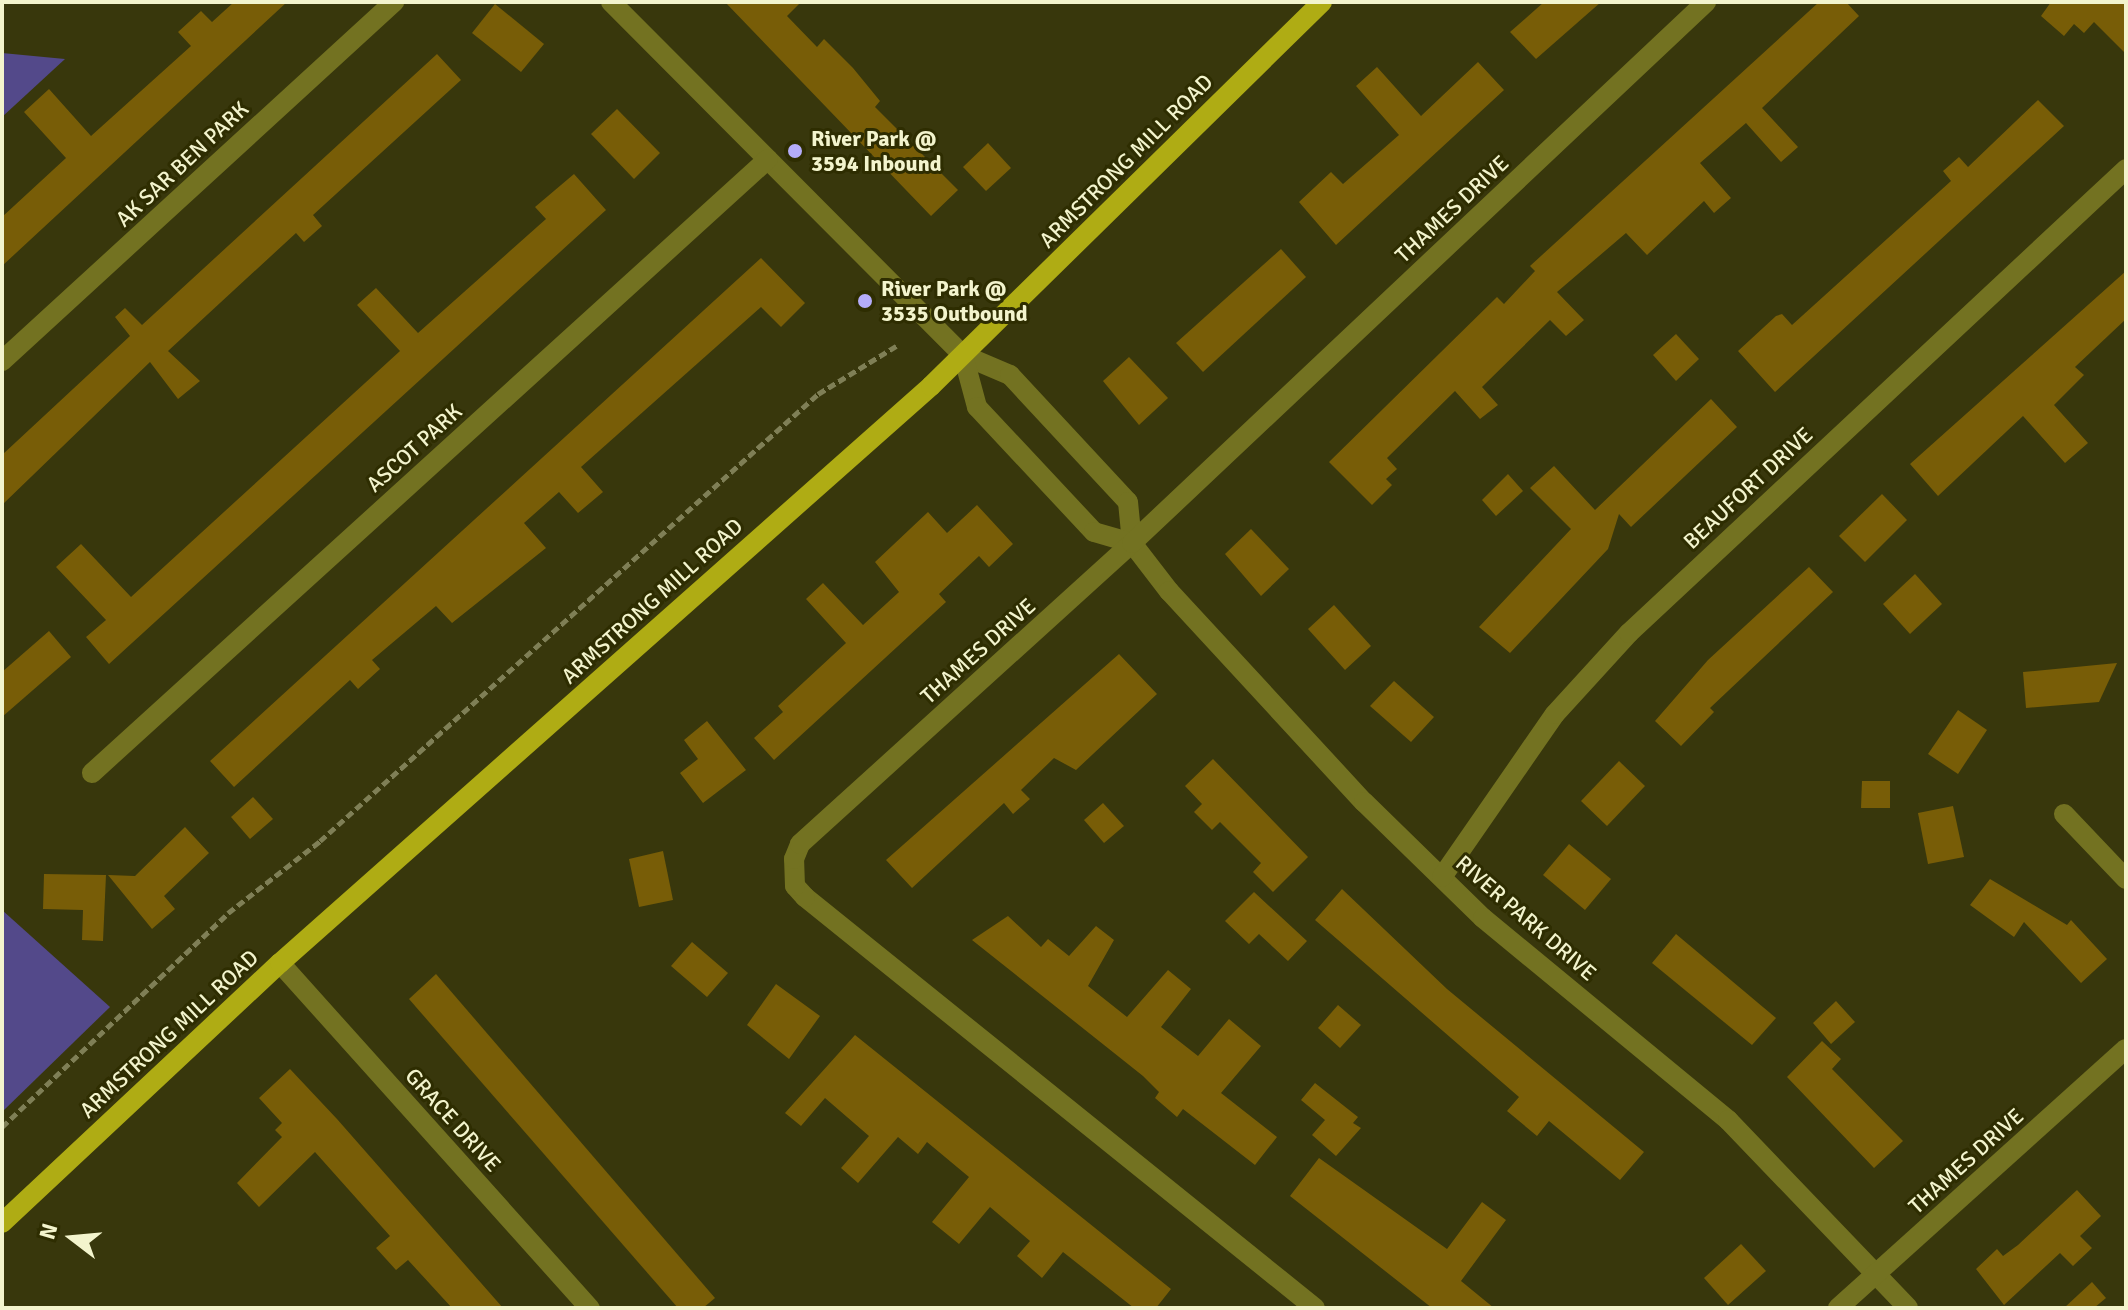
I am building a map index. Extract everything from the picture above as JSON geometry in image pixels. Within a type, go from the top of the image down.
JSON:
[{"type":"main road","name":"ARMSTRONG MILL ROAD","points":[[2,1223],[280,963],[963,355],[1322,2]]},
{"type":"street","name":"AK SAR BEN PARK","points":[[2,361],[394,2]]},
{"type":"street","points":[[611,2],[963,355],[1010,375],[1128,502],[1132,543],[1094,532],[977,407],[963,355]]},
{"type":"street","name":"THAMES DRIVE","points":[[1315,1308],[805,897],[792,872],[800,844],[1132,543],[1706,2]]},
{"type":"street","name":"ASCOT PARK","points":[[92,773],[768,159]]},
{"type":"street","name":"BEAUFORT DRIVE","points":[[1442,877],[1555,714],[1629,633],[2126,169]]},
{"type":"street","name":"RIVER PARK DRIVE","points":[[1132,543],[1203,632],[1442,877],[1728,1120],[1908,1308]]},
{"type":"street","points":[[2064,814],[2126,879]]},
{"type":"street","name":"GRACE DRIVE","points":[[280,963],[590,1308]]},
{"type":"street","name":"THAMES DRIVE","points":[[1838,1308],[2126,1049]]},
{"type":"path","points":[[2,1127],[228,913],[320,841],[818,394],[896,346]]},
{"type":"shaded area","points":[[2,53],[65,59],[2,117]]},
{"type":"shaded area","points":[[2,910],[110,1007],[2,1112]]},
{"type":"building","points":[[234,2],[287,2],[2,266],[2,217],[66,158],[24,112],[49,89],[91,136],[191,46],[178,32],[201,11],[212,22]]},
{"type":"building","points":[[725,2],[801,2],[787,16],[817,47],[824,39],[853,68],[880,101],[875,107],[958,190],[931,216]]},
{"type":"building","points":[[1544,2],[1601,2],[1536,59],[1510,32]]},
{"type":"building","points":[[1819,2],[1846,2],[1859,16],[1762,108],[1798,147],[1781,162],[1746,123],[1700,163],[1731,198],[1714,213],[1704,201],[1647,255],[1626,233],[1557,292],[1584,320],[1566,336],[1550,320],[1482,387],[1498,405],[1480,419],[1455,391],[1387,458],[1397,469],[1386,479],[1392,485],[1372,505],[1329,462],[1497,297],[1504,304],[1535,271],[1530,266]]},
{"type":"building","points":[[2051,2],[2126,2],[2126,54],[2094,22],[2084,33],[2074,24],[2064,36],[2041,16]]},
{"type":"building","points":[[495,4],[544,44],[521,72],[472,33]]},
{"type":"building","points":[[437,54],[461,80],[313,215],[322,226],[304,242],[296,233],[168,351],[200,381],[178,399],[150,362],[2,505],[2,455],[130,336],[115,317],[125,308],[142,325]]},
{"type":"building","points":[[1478,62],[1504,90],[1336,245],[1299,202],[1331,172],[1343,184],[1399,135],[1356,86],[1377,67],[1421,116]]},
{"type":"building","points":[[2038,100],[2064,126],[1775,392],[1738,351],[1776,316],[1782,314],[1792,325],[1951,181],[1943,171],[1959,157],[1968,167]]},
{"type":"building","points":[[617,109],[660,153],[634,179],[591,134]]},
{"type":"building","points":[[988,143],[1011,168],[986,191],[963,167]]},
{"type":"building","points":[[574,174],[606,210],[109,664],[86,637],[106,620],[56,567],[81,544],[131,597],[400,351],[357,305],[376,288],[418,333],[546,219],[535,207]]},
{"type":"building","points":[[1281,249],[1306,277],[1203,372],[1176,343]]},
{"type":"building","points":[[761,258],[805,303],[781,327],[761,307],[581,467],[603,492],[578,513],[559,492],[524,523],[546,548],[452,623],[436,606],[372,660],[380,669],[358,689],[350,680],[234,787],[210,761]]},
{"type":"building","points":[[2126,271],[2126,319],[2075,367],[2084,375],[2054,405],[2088,443],[2065,463],[2023,416],[1938,496],[1910,464]]},
{"type":"building","points":[[1676,334],[1699,359],[1676,381],[1653,355]]},
{"type":"building","points":[[1129,357],[1168,398],[1139,425],[1103,381]]},
{"type":"building","points":[[1711,399],[1737,427],[1631,527],[1619,514],[1608,549],[1510,653],[1479,627],[1571,529],[1530,488],[1554,466],[1595,510]]},
{"type":"building","points":[[1508,474],[1523,491],[1496,516],[1482,500]]},
{"type":"building","points":[[1882,494],[1907,520],[1865,562],[1839,536]]},
{"type":"building","points":[[977,505],[1013,544],[989,567],[979,556],[939,594],[946,602],[774,760],[754,738],[783,712],[778,706],[846,643],[806,599],[823,583],[863,625],[899,592],[875,562],[928,512],[947,533]]},
{"type":"building","points":[[1251,529],[1289,569],[1261,596],[1225,554]]},
{"type":"building","points":[[1809,567],[1833,592],[1710,708],[1714,712],[1681,746],[1655,721],[1708,660]]},
{"type":"building","points":[[1915,574],[1942,604],[1910,634],[1883,604]]},
{"type":"building","points":[[1334,605],[1371,646],[1345,670],[1308,629]]},
{"type":"building","points":[[49,631],[71,657],[2,717],[2,672]]},
{"type":"building","points":[[1119,654],[1157,694],[1076,770],[1054,758],[1021,790],[1030,799],[1013,814],[1004,803],[912,888],[886,860]]},
{"type":"building","points":[[2117,663],[2099,702],[2026,708],[2023,672]]},
{"type":"building","points":[[1394,681],[1434,717],[1411,742],[1370,706]]},
{"type":"building","points":[[1958,710],[1987,730],[1958,774],[1928,754]]},
{"type":"building","points":[[707,721],[746,770],[703,803],[680,773],[698,759],[684,740]]},
{"type":"building","points":[[1213,759],[1308,857],[1273,892],[1253,872],[1261,863],[1220,822],[1212,830],[1194,812],[1202,804],[1185,786]]},
{"type":"building","points":[[1619,761],[1645,786],[1607,826],[1581,801]]},
{"type":"building","points":[[1862,781],[1890,781],[1890,808],[1861,808]]},
{"type":"building","points":[[253,797],[273,819],[250,839],[231,817]]},
{"type":"building","points":[[1103,803],[1124,826],[1104,843],[1084,820]]},
{"type":"building","points":[[1953,806],[1964,857],[1928,864],[1918,813]]},
{"type":"building","points":[[185,827],[209,853],[164,896],[175,909],[152,929],[108,875],[135,876]]},
{"type":"building","points":[[1569,844],[1611,879],[1585,910],[1543,875]]},
{"type":"building","points":[[663,851],[673,900],[639,907],[629,859]]},
{"type":"building","points":[[44,874],[106,875],[103,941],[82,940],[83,910],[43,909]]},
{"type":"building","points":[[1990,879],[2067,925],[2071,920],[2107,959],[2081,983],[2024,922],[2014,937],[1970,905]]},
{"type":"building","points":[[1342,889],[1447,989],[1644,1152],[1620,1180],[1549,1121],[1537,1136],[1507,1111],[1519,1097],[1315,920]]},
{"type":"building","points":[[1254,892],[1307,941],[1288,961],[1259,934],[1249,944],[1225,921]]},
{"type":"building","points":[[1008,916],[1041,947],[1048,939],[1069,956],[1096,926],[1114,940],[1088,986],[1127,1017],[1168,970],[1191,989],[1161,1027],[1198,1056],[1229,1019],[1261,1046],[1221,1093],[1277,1137],[1255,1165],[1183,1109],[1177,1117],[1155,1098],[1159,1092],[1143,1076],[972,940]]},
{"type":"building","points":[[1676,934],[1776,1018],[1752,1045],[1652,963]]},
{"type":"building","points":[[692,942],[728,973],[707,997],[671,966]]},
{"type":"building","points":[[436,974],[715,1298],[703,1308],[678,1308],[409,999]]},
{"type":"building","points":[[776,984],[820,1016],[789,1059],[747,1025]]},
{"type":"building","points":[[1836,1001],[1855,1022],[1831,1044],[1813,1023]]},
{"type":"building","points":[[1338,1005],[1361,1025],[1340,1048],[1318,1028]]},
{"type":"building","points":[[855,1035],[1171,1289],[1156,1308],[1134,1308],[1063,1252],[1042,1278],[1017,1256],[1030,1241],[990,1207],[959,1244],[932,1222],[969,1177],[927,1142],[918,1154],[898,1137],[858,1183],[841,1168],[869,1136],[825,1098],[801,1126],[785,1113]]},
{"type":"building","points":[[1822,1041],[1841,1059],[1832,1069],[1903,1141],[1874,1168],[1787,1077]]},
{"type":"building","points":[[290,1069],[503,1308],[452,1308],[408,1260],[396,1270],[376,1248],[390,1236],[315,1152],[259,1207],[237,1183],[282,1137],[275,1130],[282,1123],[259,1098]]},
{"type":"building","points":[[1315,1083],[1358,1117],[1353,1123],[1361,1128],[1336,1156],[1312,1135],[1325,1120],[1301,1100]]},
{"type":"building","points":[[1319,1158],[1447,1249],[1482,1202],[1506,1220],[1461,1281],[1494,1308],[1432,1308],[1290,1196]]},
{"type":"building","points":[[2077,1190],[2101,1216],[2080,1236],[2092,1248],[2073,1266],[2060,1253],[2004,1305],[1976,1269],[1997,1249],[2003,1256],[2018,1245]]},
{"type":"building","points":[[1741,1244],[1766,1271],[1728,1305],[1704,1278]]},
{"type":"building","points":[[2092,1282],[2106,1298],[2094,1308],[2064,1308]]},
{"type":"place","name":"River Park @ 3594 Inbound","points":[[795,151]]},
{"type":"place","name":"River Park @ 3535 Outbound","points":[[865,301]]}]
